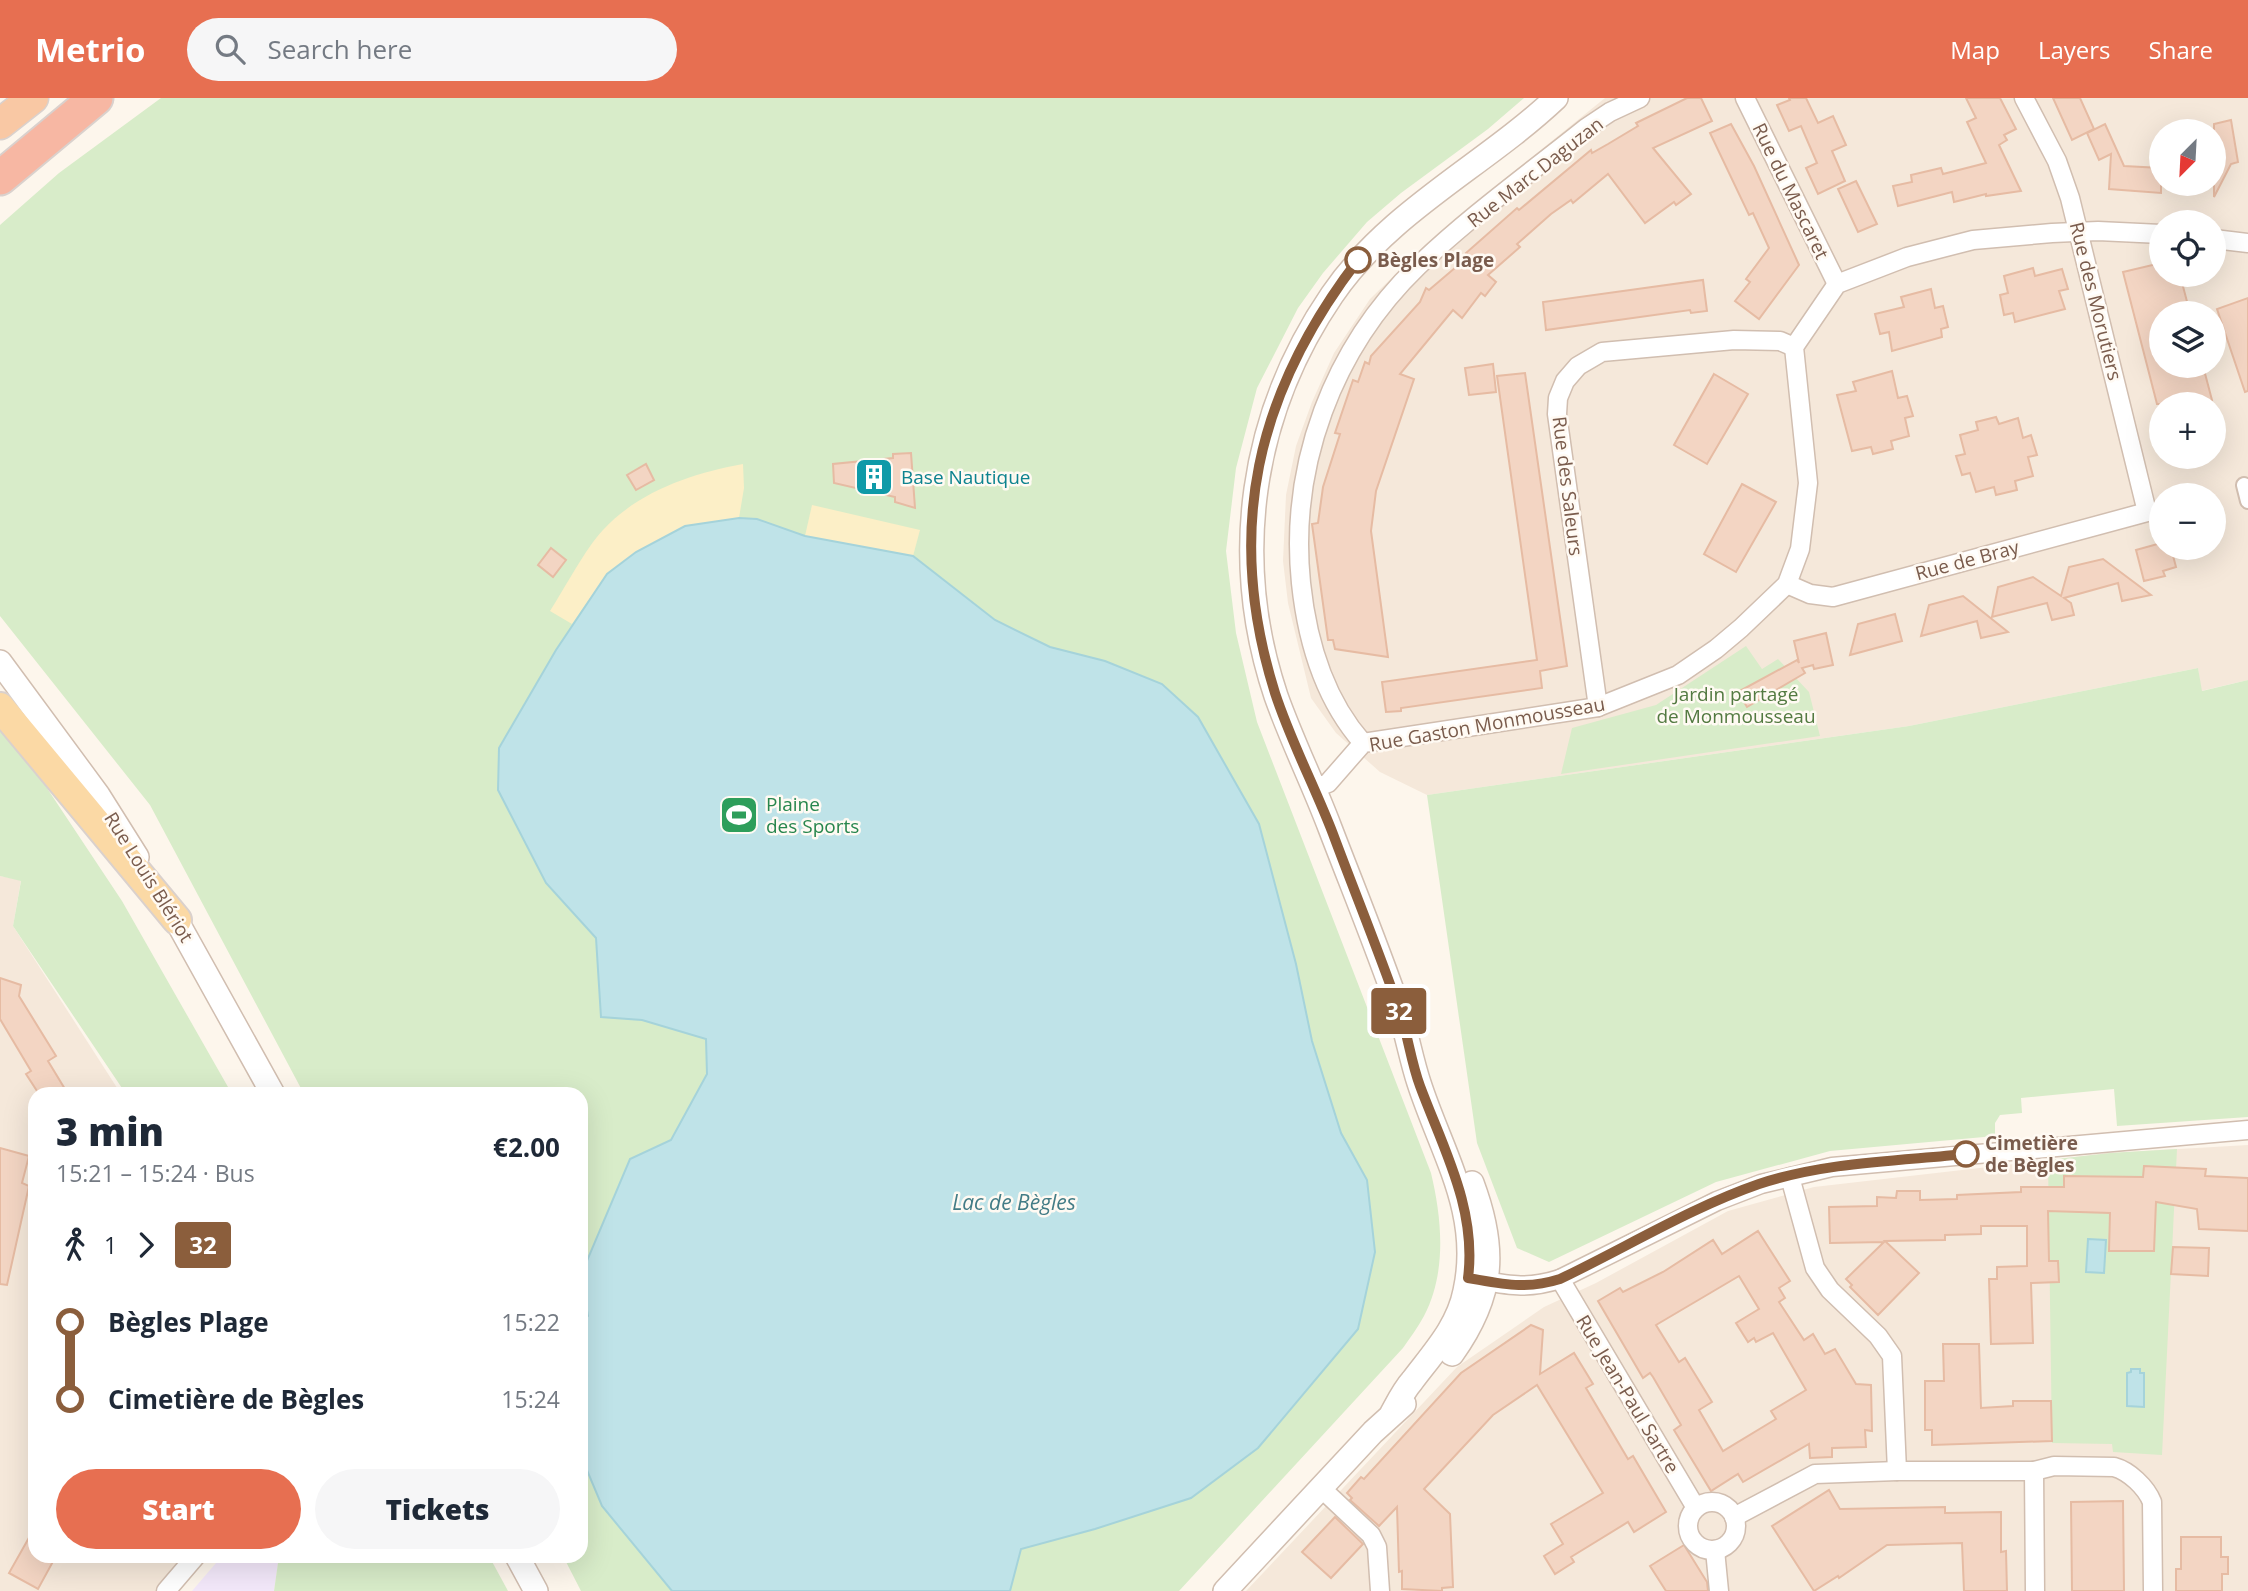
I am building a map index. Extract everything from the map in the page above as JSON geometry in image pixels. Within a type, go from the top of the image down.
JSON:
[{"type":"highway","points":[[0,124],[33,98]]},
{"type":"highway","points":[[0,178],[96,98]]},
{"type":"main road","points":[[0,707],[177,920]]},
{"type":"street","points":[[1225,1591],[1392,1413],[1420,1392],[1453,1352],[1478,1312],[1477,1280],[1488,1237],[1484,1219],[1432,1079],[1401,1014],[1315,788],[1291,736],[1276,694],[1259,630],[1251,582],[1250,544],[1257,473],[1275,405],[1302,343],[1333,293],[1358,260],[1402,218],[1500,147],[1556,98]]},
{"type":"street","name":"Rue Marc Daguzan","points":[[1363,743],[1331,698],[1316,657],[1303,601],[1298,522],[1312,446],[1323,407],[1343,362],[1359,337],[1417,267],[1586,128],[1640,98]]},
{"type":"street","name":"Rue du Mascaret","points":[[1745,98],[1838,284]]},
{"type":"street","name":"Rue des Morutiers","points":[[2024,98],[2057,161],[2079,231],[2147,512]]},
{"type":"street","points":[[1794,347],[1838,284],[1907,257],[1973,240],[2079,231],[2149,234]]},
{"type":"street","points":[[2226,240],[2248,243]]},
{"type":"street","name":"Rue des Saleurs","points":[[1598,707],[1557,414],[1558,398],[1565,381],[1578,366],[1602,352],[1734,340],[1780,341],[1794,347]]},
{"type":"street","name":"Rue Gaston Monmousseau","points":[[1315,788],[1328,783],[1363,743],[1598,707],[1678,676],[1716,649],[1787,584],[1800,548],[1808,484],[1794,347]]},
{"type":"street","points":[[2244,485],[2248,501]]},
{"type":"street","name":"Rue de Bray","points":[[1787,584],[1810,594],[1833,597],[2147,512]]},
{"type":"street","name":"Rue Louis Blériot","points":[[2,667],[99,795],[177,920],[269,1087]]},
{"type":"street","points":[[1477,1280],[1532,1287],[1560,1279],[1717,1201],[1761,1184],[1832,1167],[2248,1130]]},
{"type":"street","points":[[1790,1177],[1815,1268],[1830,1290],[1878,1336],[1892,1356],[1897,1471]]},
{"type":"street","name":"Rue Jean-Paul Sartre","points":[[1560,1279],[1696,1508]]},
{"type":"street","points":[[1734,1517],[1815,1474],[2034,1471],[2054,1466],[2114,1467],[2123,1469],[2148,1493],[2152,1502],[2153,1591]]},
{"type":"street","points":[[2034,1471],[2035,1591]]},
{"type":"street","points":[[1321,1488],[1371,1535],[1377,1547],[1380,1591]]},
{"type":"street","points":[[1717,1502],[1724,1505],[1734,1517],[1736,1524],[1732,1538],[1728,1544],[1715,1550],[1700,1547],[1690,1536],[1688,1520],[1702,1503],[1717,1502]]},
{"type":"street","points":[[1715,1550],[1719,1591]]},
{"type":"street","points":[[166,1591],[190,1563]]},
{"type":"street","points":[[521,1563],[536,1591]]},
{"type":"shaded area","points":[[1605,98],[2248,98],[2248,680],[2201,691],[2198,668],[1909,726],[1427,795],[1380,772],[1336,733],[1311,698],[1288,603],[1283,561],[1286,495],[1296,446],[1334,353],[1370,299],[1480,199]]},
{"type":"shaded area","points":[[0,876],[21,880],[13,926],[116,1087],[28,1087],[28,1563],[190,1563],[166,1591],[0,1591]]},
{"type":"shaded area","points":[[2248,1145],[2248,1591],[1246,1591],[1457,1367],[1544,1307],[1596,1283],[1728,1211],[1814,1187],[2110,1153]]},
{"type":"shaded area","points":[[216,1563],[278,1563],[274,1591],[192,1591]]},
{"type":"green space","name":"Plaine des Sports","points":[[161,98],[1524,98],[1367,222],[1323,273],[1298,308],[1257,388],[1236,468],[1226,551],[1236,633],[1257,722],[1431,1173],[1438,1209],[1440,1245],[1436,1282],[1431,1299],[1422,1320],[1403,1348],[1179,1591],[581,1591],[567,1563],[588,1563],[588,1087],[300,1087],[150,805],[0,616],[0,225],[59,173]]},
{"type":"green space","name":"Jardin partagé de Monmousseau","points":[[1746,646],[1762,669],[1778,659],[1809,692],[1820,736],[1561,774],[1572,728],[1656,705]]},
{"type":"green space","name":"Cimetière de Bègles","points":[[2198,668],[2202,691],[2248,680],[2248,1117],[2117,1126],[2114,1089],[2021,1098],[2022,1113],[2000,1115],[1995,1123],[1995,1136],[1830,1151],[1716,1182],[1549,1262],[1517,1248],[1477,1143],[1427,795],[1909,726]]},
{"type":"green space","points":[[0,724],[13,737],[122,901],[228,1087],[121,1087],[13,926],[21,881],[0,876]]},
{"type":"green space","points":[[2177,1149],[2162,1455],[2113,1452],[2112,1444],[2052,1443],[2048,1160]]},
{"type":"green space","points":[[278,1563],[493,1563],[508,1591],[274,1591]]},
{"type":"sand","points":[[743,464],[744,488],[739,518],[685,526],[607,574],[572,624],[550,611],[589,547],[617,516],[650,494],[668,486]]},
{"type":"sand","points":[[812,505],[920,530],[913,556],[805,536]]},
{"type":"water","name":"Lac de Bègles","points":[[739,518],[757,519],[805,536],[913,556],[995,620],[1050,647],[1105,661],[1162,684],[1198,717],[1259,824],[1296,964],[1312,1041],[1341,1133],[1367,1180],[1375,1252],[1358,1329],[1258,1448],[1191,1498],[1095,1529],[1021,1549],[1010,1591],[672,1591],[602,1506],[588,1473],[588,1258],[630,1159],[671,1140],[707,1074],[706,1039],[642,1020],[601,1017],[596,938],[546,883],[498,790],[499,748],[556,650],[607,574],[636,552],[685,526]]},
{"type":"water","points":[[2088,1239],[2106,1240],[2104,1273],[2086,1272]]},
{"type":"water","points":[[2131,1369],[2140,1369],[2140,1373],[2144,1373],[2144,1407],[2127,1406],[2127,1373],[2131,1372]]},
{"type":"building","points":[[1687,98],[1701,98],[1712,121],[1653,148],[1691,194],[1676,205],[1674,202],[1645,223],[1608,174],[1573,203],[1571,200],[1551,214],[1517,244],[1520,247],[1488,275],[1496,282],[1485,296],[1481,293],[1462,318],[1453,310],[1400,374],[1414,379],[1376,491],[1371,531],[1388,657],[1335,649],[1333,640],[1328,640],[1312,524],[1318,523],[1323,487],[1340,434],[1335,433],[1353,380],[1358,382],[1365,362],[1369,364],[1371,356],[1420,302],[1426,288],[1429,290],[1469,256],[1466,253],[1517,208],[1519,210],[1591,150],[1592,153],[1638,126],[1636,123]]},
{"type":"building","points":[[1789,98],[1806,98],[1818,123],[1833,116],[1846,145],[1832,151],[1845,181],[1818,194],[1806,168],[1817,163],[1801,126],[1789,131],[1777,105],[1790,100]]},
{"type":"building","points":[[1966,98],[2000,98],[2016,129],[2004,135],[2007,140],[1999,145],[2021,191],[1986,194],[1954,202],[1952,192],[1898,206],[1893,186],[1912,182],[1911,175],[1941,168],[1943,174],[1986,163],[1967,122],[1976,118]]},
{"type":"building","points":[[2053,98],[2080,98],[2094,129],[2072,140]]},
{"type":"building","points":[[2231,120],[2238,162],[2231,164],[2226,174],[2226,121]]},
{"type":"building","points":[[1731,124],[1754,166],[1799,265],[1759,319],[1735,301],[1750,282],[1746,279],[1769,248],[1753,213],[1749,215],[1710,133]]},
{"type":"building","points":[[2105,124],[2124,166],[2149,167],[2149,192],[2109,189],[2111,154],[2099,160],[2087,133]]},
{"type":"building","points":[[1856,181],[1877,224],[1858,232],[1838,189]]},
{"type":"building","points":[[2149,266],[2149,287],[2183,287],[2187,301],[2149,301],[2149,373],[2123,272]]},
{"type":"building","points":[[2033,268],[2035,276],[2062,269],[2068,289],[2059,291],[2065,309],[2015,322],[2013,313],[2004,315],[2000,295],[2008,293],[2004,276]]},
{"type":"building","points":[[1703,280],[1707,311],[1691,313],[1690,310],[1546,330],[1543,302]]},
{"type":"building","points":[[1931,289],[1935,308],[1943,306],[1948,327],[1941,329],[1942,337],[1892,351],[1889,332],[1880,334],[1875,314],[1904,307],[1901,297]]},
{"type":"building","points":[[2248,298],[2248,391],[2245,392],[2226,336],[2226,306]]},
{"type":"building","points":[[1493,364],[1496,392],[1469,395],[1465,368]]},
{"type":"building","points":[[1892,371],[1898,398],[1907,396],[1913,416],[1905,418],[1909,436],[1891,441],[1893,449],[1873,454],[1871,447],[1852,451],[1837,395],[1856,391],[1853,382]]},
{"type":"building","points":[[1525,373],[1567,666],[1540,671],[1542,688],[1386,712],[1382,682],[1537,660],[1497,376]]},
{"type":"building","points":[[1714,374],[1748,394],[1707,464],[1674,445]]},
{"type":"building","points":[[2150,378],[2206,378],[2210,392],[2154,392]]},
{"type":"building","points":[[1996,417],[1999,424],[2018,418],[2023,438],[2031,435],[2037,455],[2028,457],[2033,476],[2015,481],[2017,490],[1996,495],[1994,487],[1976,492],[1970,473],[1962,475],[1956,456],[1965,454],[1960,435],[1978,430],[1976,422]]},
{"type":"building","name":"Base Nautique","points":[[911,453],[915,508],[895,502],[895,497],[834,483],[833,464],[893,458],[893,454]]},
{"type":"building","points":[[646,464],[654,480],[636,490],[627,475]]},
{"type":"building","points":[[1742,484],[1776,502],[1736,572],[1704,554]]},
{"type":"building","points":[[2149,546],[2149,560],[2174,560],[2176,567],[2163,571],[2165,576],[2144,581],[2136,550]]},
{"type":"building","points":[[551,548],[566,560],[553,577],[538,565]]},
{"type":"building","points":[[2103,559],[2151,595],[2122,601],[2118,583],[2064,598],[2071,603],[2074,615],[2052,620],[2047,603],[1992,617],[1998,587],[2033,577],[2061,596],[2069,567]]},
{"type":"building","points":[[1963,596],[2008,632],[1981,638],[1977,621],[1921,636],[1929,605]]},
{"type":"building","points":[[1895,614],[1902,641],[1850,655],[1858,624]]},
{"type":"building","points":[[1826,633],[1833,665],[1814,669],[1813,665],[1802,668],[1805,673],[1747,707],[1738,692],[1797,660],[1799,663],[1794,641]]},
{"type":"building","points":[[0,978],[21,985],[19,996],[56,1056],[48,1061],[64,1087],[34,1087],[26,1074],[31,1071],[0,1019]]},
{"type":"building","points":[[0,1148],[28,1156],[22,1183],[28,1186],[28,1190],[7,1285],[0,1284]]},
{"type":"building","points":[[2144,1166],[2206,1169],[2205,1176],[2248,1178],[2248,1231],[2199,1229],[2197,1209],[2156,1202],[2154,1251],[2109,1251],[2110,1213],[2048,1211],[2049,1261],[2058,1261],[2059,1282],[2031,1283],[2033,1343],[1991,1344],[1989,1279],[1997,1279],[1997,1267],[2027,1266],[2027,1226],[1981,1226],[1981,1234],[1945,1235],[1945,1240],[1885,1241],[1919,1273],[1878,1315],[1850,1287],[1852,1285],[1846,1279],[1884,1242],[1830,1243],[1829,1207],[1877,1206],[1877,1197],[1896,1198],[1897,1191],[1920,1191],[1920,1200],[1957,1199],[1957,1195],[2021,1192],[2021,1187],[2064,1187],[2064,1176],[2143,1177]]},
{"type":"building","points":[[1758,1231],[1790,1281],[1779,1288],[1785,1298],[1779,1302],[1804,1340],[1813,1334],[1825,1354],[1835,1349],[1856,1384],[1871,1385],[1872,1431],[1865,1430],[1866,1447],[1832,1448],[1832,1457],[1810,1458],[1809,1444],[1743,1482],[1738,1474],[1711,1491],[1674,1430],[1681,1425],[1653,1377],[1650,1373],[1643,1378],[1598,1301],[1620,1288],[1623,1292],[1663,1272],[1713,1240],[1722,1254]],"holes":[[[1739,1276],[1759,1309],[1736,1323],[1748,1342],[1754,1338],[1756,1342],[1773,1333],[1806,1390],[1771,1411],[1776,1419],[1723,1451],[1699,1410],[1712,1402],[1685,1358],[1679,1362],[1656,1325]]]},
{"type":"building","points":[[2173,1247],[2209,1248],[2208,1276],[2171,1274]]},
{"type":"building","points":[[1531,1325],[1543,1330],[1540,1374],[1574,1353],[1593,1384],[1586,1388],[1628,1459],[1633,1456],[1666,1512],[1634,1532],[1628,1522],[1571,1557],[1574,1562],[1555,1574],[1544,1556],[1563,1544],[1551,1524],[1603,1493],[1537,1385],[1493,1415],[1424,1489],[1450,1514],[1453,1587],[1442,1588],[1442,1591],[1402,1589],[1397,1507],[1379,1526],[1350,1500],[1352,1498],[1347,1493],[1361,1477],[1364,1479],[1461,1373]]},
{"type":"building","points":[[1943,1344],[1979,1344],[1981,1408],[2013,1406],[2013,1401],[2051,1401],[2052,1441],[1932,1445],[1932,1430],[1925,1430],[1925,1381],[1944,1381]]},
{"type":"building","points":[[1829,1490],[1840,1509],[1945,1507],[1945,1513],[2001,1512],[2001,1552],[2006,1551],[2007,1591],[1964,1591],[1962,1543],[1887,1545],[1839,1578],[1838,1576],[1814,1591],[1772,1526]]},
{"type":"building","points":[[2123,1501],[2124,1591],[2072,1591],[2071,1502]]},
{"type":"building","points":[[1335,1517],[1363,1544],[1331,1578],[1302,1552]]},
{"type":"building","points":[[2181,1537],[2221,1537],[2221,1557],[2228,1557],[2228,1574],[2222,1574],[2222,1591],[2176,1591],[2176,1569],[2181,1569]]},
{"type":"building","points":[[28,1539],[28,1563],[52,1563],[38,1589],[9,1573]]},
{"type":"building","points":[[1684,1545],[1707,1582],[1708,1591],[1666,1591],[1650,1566]]},
{"type":"bus line","name":"32","points":[[1358,260],[1333,293],[1302,343],[1275,405],[1257,473],[1250,544],[1251,582],[1256,619],[1276,694],[1291,736],[1315,788],[1401,1014],[1419,1083],[1461,1192],[1469,1230],[1468,1278],[1532,1287],[1560,1279],[1717,1201],[1761,1184],[1832,1167],[1966,1154]]},
{"type":"place","name":"Bègles Plage","points":[[1358,260]]},
{"type":"place","name":"Base Nautique","points":[[874,477]]},
{"type":"place","name":"Plaine des Sports","points":[[739,815]]},
{"type":"place","name":"Cimetière de Bègles","points":[[1966,1154]]}]
